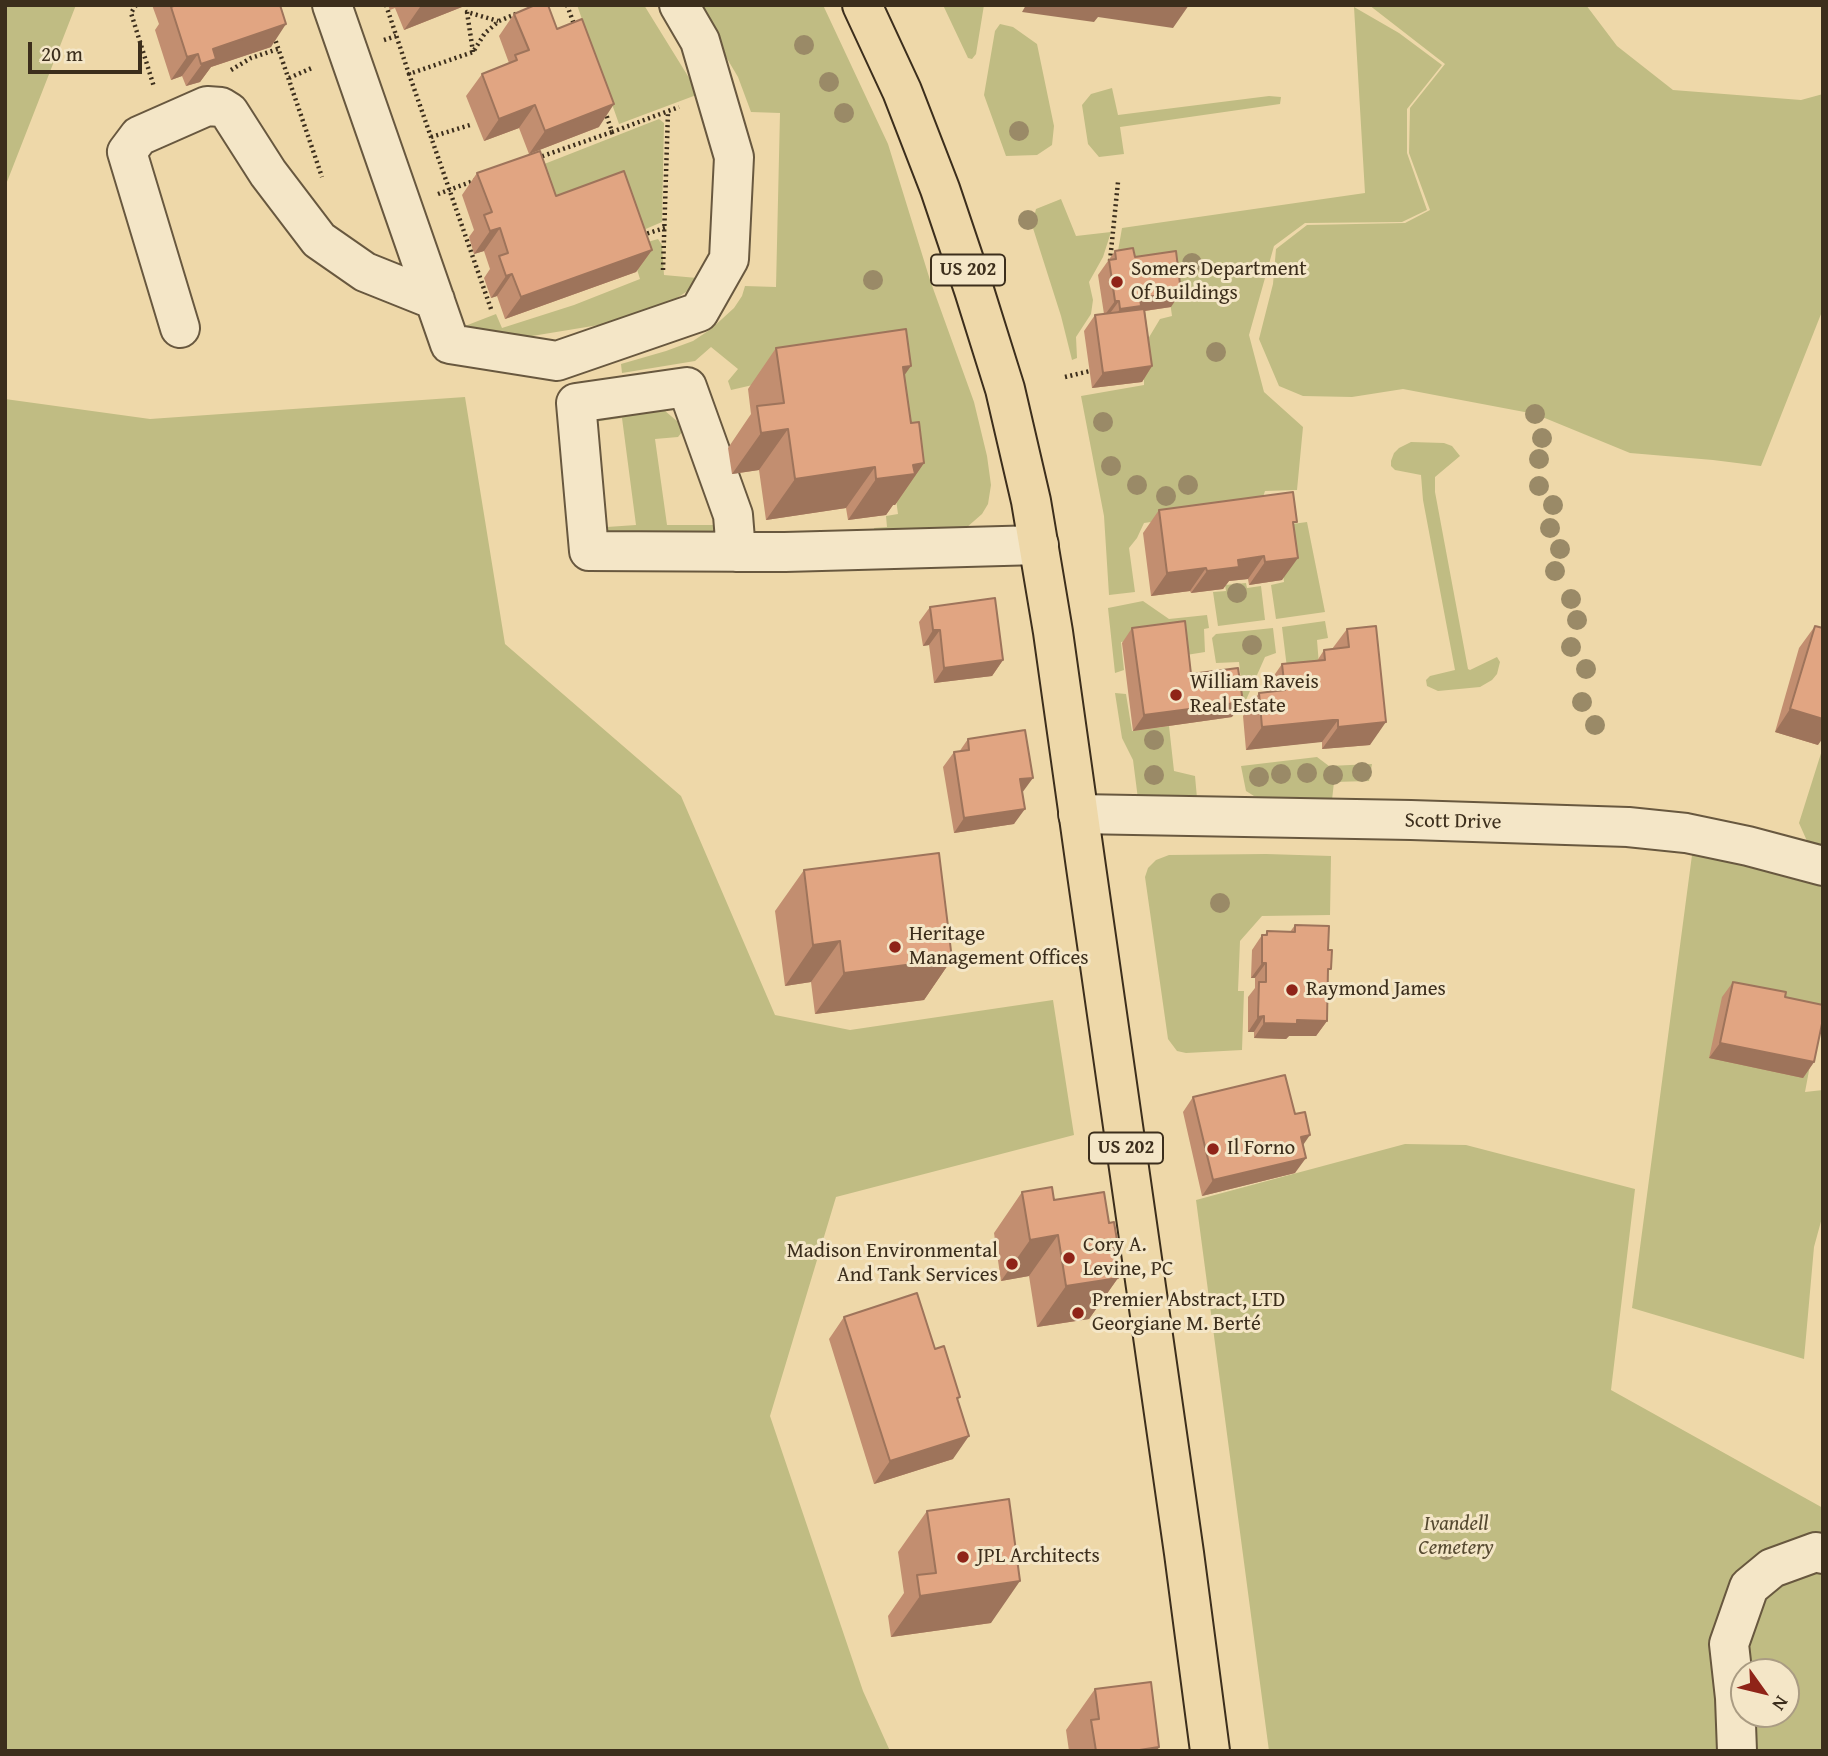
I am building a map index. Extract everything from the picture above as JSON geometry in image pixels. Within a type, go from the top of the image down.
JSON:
[{"type":"main road","name":"US 202","points":[[862,5],[902,91],[975,289],[1005,389],[1031,501],[1184,1553],[1210,1751]]},
{"type":"street","points":[[332,5],[450,344],[557,361],[699,312],[729,259],[734,157],[701,41],[678,5]]},
{"type":"street","points":[[180,328],[127,152],[139,136],[207,106],[221,107],[229,113],[268,173],[319,240],[365,272],[435,300]]},
{"type":"street","points":[[736,552],[733,515],[687,387],[576,403],[589,551],[736,552],[785,552],[1039,545]]},
{"type":"street","name":"Scott Drive","points":[[1078,814],[1628,827],[1686,834],[1748,846],[1823,866]]},
{"type":"street","points":[[1737,1751],[1729,1643],[1749,1587],[1772,1568],[1816,1552],[1823,1554]]},
{"type":"path","points":[[136,5],[131,13],[155,88]]},
{"type":"path","points":[[386,5],[491,309]]},
{"type":"path","points":[[567,5],[576,30]]},
{"type":"path","points":[[409,74],[472,52],[485,33],[499,21],[529,9]]},
{"type":"path","points":[[472,52],[467,12],[499,21]]},
{"type":"path","points":[[272,27],[323,180]]},
{"type":"path","points":[[251,58],[278,49]]},
{"type":"path","points":[[526,162],[716,94]]},
{"type":"path","points":[[603,106],[612,132]]},
{"type":"path","points":[[663,270],[668,111]]},
{"type":"path","points":[[431,137],[470,125]]},
{"type":"path","points":[[465,184],[477,180]]},
{"type":"path","points":[[1110,265],[1118,182]]},
{"type":"path","points":[[639,236],[664,228]]},
{"type":"path","points":[[1065,377],[1090,371]]},
{"type":"green space","points":[[5,5],[76,5],[5,187]]},
{"type":"green space","points":[[577,5],[644,5],[699,94],[619,124]]},
{"type":"green space","points":[[695,5],[823,5],[888,144],[930,280],[974,402],[991,485],[988,504],[982,514],[966,528],[875,533],[874,528],[887,527],[886,516],[898,514],[892,470],[757,384],[731,390],[728,381],[738,369],[711,347],[695,361],[622,373],[621,364],[693,341],[711,329],[734,308],[745,286],[776,287],[780,113],[751,112],[738,77]]},
{"type":"green space","points":[[943,5],[984,5],[976,54],[972,59],[968,58]]},
{"type":"green space","points":[[1369,5],[1586,5],[1617,46],[1673,90],[1801,100],[1823,94],[1823,309],[1761,466],[1630,453],[1535,414],[1403,389],[1352,397],[1303,396],[1279,386],[1259,339],[1273,284],[1276,249],[1307,225],[1405,223],[1430,210],[1409,153],[1410,108],[1445,64]]},
{"type":"green space","points":[[1354,7],[1399,33],[1442,65],[1407,109],[1407,153],[1427,210],[1402,222],[1305,223],[1274,246],[1249,335],[1264,392],[1303,427],[1297,490],[1265,491],[1260,506],[1144,523],[1129,548],[1135,592],[1109,595],[1104,516],[1081,396],[1144,385],[1145,344],[1160,319],[1172,316],[1164,259],[1132,258],[1118,251],[1122,228],[1365,193]]},
{"type":"green space","points":[[1000,24],[1013,27],[1037,44],[1054,126],[1052,145],[1037,155],[1006,156],[984,95],[995,31]]},
{"type":"green space","points":[[1112,88],[1118,115],[1269,96],[1281,97],[1280,104],[1120,127],[1124,154],[1099,157],[1088,144],[1082,105],[1091,94]]},
{"type":"green space","points":[[659,119],[664,123],[662,222],[627,237],[544,216],[529,170]]},
{"type":"green space","points":[[1061,199],[1076,236],[1111,232],[1103,257],[1089,282],[1093,300],[1091,314],[1076,337],[1077,358],[1072,360],[1032,225],[1036,209]]},
{"type":"green space","points":[[658,239],[662,245],[664,275],[697,278],[692,288],[668,304],[611,323],[510,339],[466,329],[465,326],[496,314],[502,328],[574,305],[640,279],[630,247]]},
{"type":"green space","points":[[465,397],[505,644],[681,796],[775,1015],[850,1030],[1053,1000],[1074,1135],[836,1197],[770,1416],[863,1691],[890,1751],[5,1751],[5,399],[150,419]]},
{"type":"green space","points":[[657,404],[678,422],[682,432],[678,437],[655,439],[667,525],[717,525],[717,533],[608,536],[607,527],[636,525],[622,418],[593,422],[594,415]]},
{"type":"green space","points":[[1411,442],[1444,443],[1452,446],[1460,456],[1435,477],[1435,492],[1468,669],[1497,657],[1500,662],[1497,674],[1480,687],[1438,691],[1427,686],[1426,680],[1430,676],[1455,670],[1423,500],[1421,475],[1395,470],[1391,466],[1394,453]]},
{"type":"green space","points":[[1307,522],[1325,612],[1276,619],[1271,585],[1284,582],[1280,549],[1285,525]]},
{"type":"green space","points":[[1246,583],[1247,588],[1261,586],[1265,620],[1218,626],[1213,592],[1226,591],[1225,585]]},
{"type":"green space","points":[[1143,601],[1169,619],[1207,615],[1209,628],[1204,629],[1205,652],[1180,656],[1176,636],[1121,642],[1124,670],[1115,673],[1108,608]]},
{"type":"green space","points":[[1325,621],[1328,638],[1317,640],[1319,665],[1287,668],[1282,627]]},
{"type":"green space","points":[[1273,628],[1276,653],[1265,657],[1246,700],[1243,700],[1239,662],[1216,663],[1212,638],[1216,634]]},
{"type":"green space","points":[[1115,693],[1126,694],[1132,731],[1169,726],[1174,771],[1195,776],[1197,798],[1138,799],[1133,760],[1122,738]]},
{"type":"green space","points":[[1823,747],[1823,846],[1807,841],[1799,823]]},
{"type":"green space","points":[[1317,757],[1329,766],[1372,764],[1369,781],[1334,782],[1332,800],[1261,798],[1246,791],[1241,766]]},
{"type":"green space","points":[[1169,855],[1331,856],[1330,915],[1262,916],[1240,941],[1238,991],[1244,991],[1242,1050],[1186,1053],[1177,1051],[1168,1039],[1145,877],[1148,868],[1156,860]]},
{"type":"green space","points":[[1692,855],[1791,875],[1823,885],[1823,1018],[1819,1017],[1805,1092],[1823,1090],[1823,1214],[1814,1247],[1804,1359],[1632,1308]]},
{"type":"green space","name":"Ivandell Cemetery","points":[[1405,1144],[1466,1145],[1635,1189],[1611,1390],[1823,1508],[1823,1751],[1269,1751],[1196,1200]]},
{"type":"building","points":[[176,5],[280,5],[286,24],[213,49],[216,59],[201,64],[198,54],[187,57],[171,7]]},
{"type":"building","points":[[535,5],[548,5],[557,29],[582,19],[614,104],[545,131],[535,105],[499,119],[482,74],[517,60],[515,55],[529,50],[514,14]]},
{"type":"building","points":[[540,151],[556,196],[624,171],[652,250],[521,297],[512,274],[506,276],[499,256],[508,253],[500,228],[490,231],[484,215],[492,212],[477,173]]},
{"type":"building","points":[[1133,248],[1135,257],[1176,251],[1181,292],[1140,298],[1141,306],[1120,309],[1119,301],[1115,301],[1109,260],[1116,259],[1115,251]]},
{"type":"building","points":[[1144,309],[1152,366],[1103,373],[1095,315]]},
{"type":"building","points":[[906,329],[911,366],[903,367],[911,423],[919,422],[924,463],[913,465],[915,474],[876,479],[875,467],[795,479],[788,429],[761,433],[757,406],[784,403],[776,348]]},
{"type":"building","points":[[1293,492],[1297,522],[1293,522],[1298,558],[1265,562],[1264,556],[1238,560],[1239,567],[1167,573],[1159,510]]},
{"type":"building","points":[[995,598],[1003,660],[944,668],[940,630],[933,630],[930,607]]},
{"type":"building","points":[[1185,621],[1191,674],[1238,668],[1243,702],[1144,715],[1132,628]]},
{"type":"building","points":[[1376,626],[1386,722],[1338,727],[1338,720],[1333,720],[1262,727],[1259,693],[1285,690],[1282,664],[1325,660],[1324,650],[1349,647],[1347,629]]},
{"type":"building","points":[[1815,626],[1823,628],[1823,719],[1790,709]]},
{"type":"building","points":[[1025,730],[1033,778],[1020,779],[1025,809],[964,818],[954,752],[969,750],[968,739]]},
{"type":"building","points":[[939,853],[952,959],[844,973],[840,941],[813,945],[804,870]]},
{"type":"building","points":[[1295,925],[1329,926],[1328,950],[1332,950],[1331,969],[1328,969],[1327,1021],[1264,1023],[1264,1016],[1258,1017],[1259,982],[1266,982],[1266,963],[1262,963],[1262,935],[1267,935],[1267,931],[1295,932]]},
{"type":"building","points":[[1733,982],[1786,992],[1785,997],[1823,1005],[1823,1019],[1814,1062],[1720,1043]]},
{"type":"building","points":[[1285,1075],[1295,1114],[1305,1112],[1310,1135],[1301,1137],[1306,1158],[1213,1180],[1193,1097]]},
{"type":"building","points":[[1052,1187],[1054,1200],[1104,1192],[1109,1223],[1114,1222],[1118,1246],[1113,1247],[1118,1278],[1066,1286],[1058,1235],[1030,1240],[1022,1192]]},
{"type":"building","points":[[917,1293],[935,1349],[944,1346],[969,1436],[890,1461],[844,1317]]},
{"type":"building","points":[[1009,1499],[1020,1581],[920,1596],[917,1575],[936,1573],[927,1511]]},
{"type":"building","points":[[1151,1682],[1159,1747],[1133,1751],[1096,1751],[1091,1720],[1099,1719],[1095,1689]]},
{"type":"place","name":"Somers Department Of Buildings","points":[[1117,282]]},
{"type":"place","name":"William Raveis Real Estate","points":[[1176,695]]},
{"type":"place","name":"Heritage Management Offices","points":[[895,947]]},
{"type":"place","name":"Raymond James","points":[[1292,990]]},
{"type":"place","name":"Il Forno","points":[[1213,1149]]},
{"type":"place","name":"Cory A. Levine, PC","points":[[1069,1258]]},
{"type":"place","name":"Madison Environmental And Tank Services","points":[[1012,1264]]},
{"type":"place","name":"Premier Abstract, LTD Georgiane M. Berté","points":[[1078,1313]]},
{"type":"place","name":"JPL Architects","points":[[963,1557]]}]
